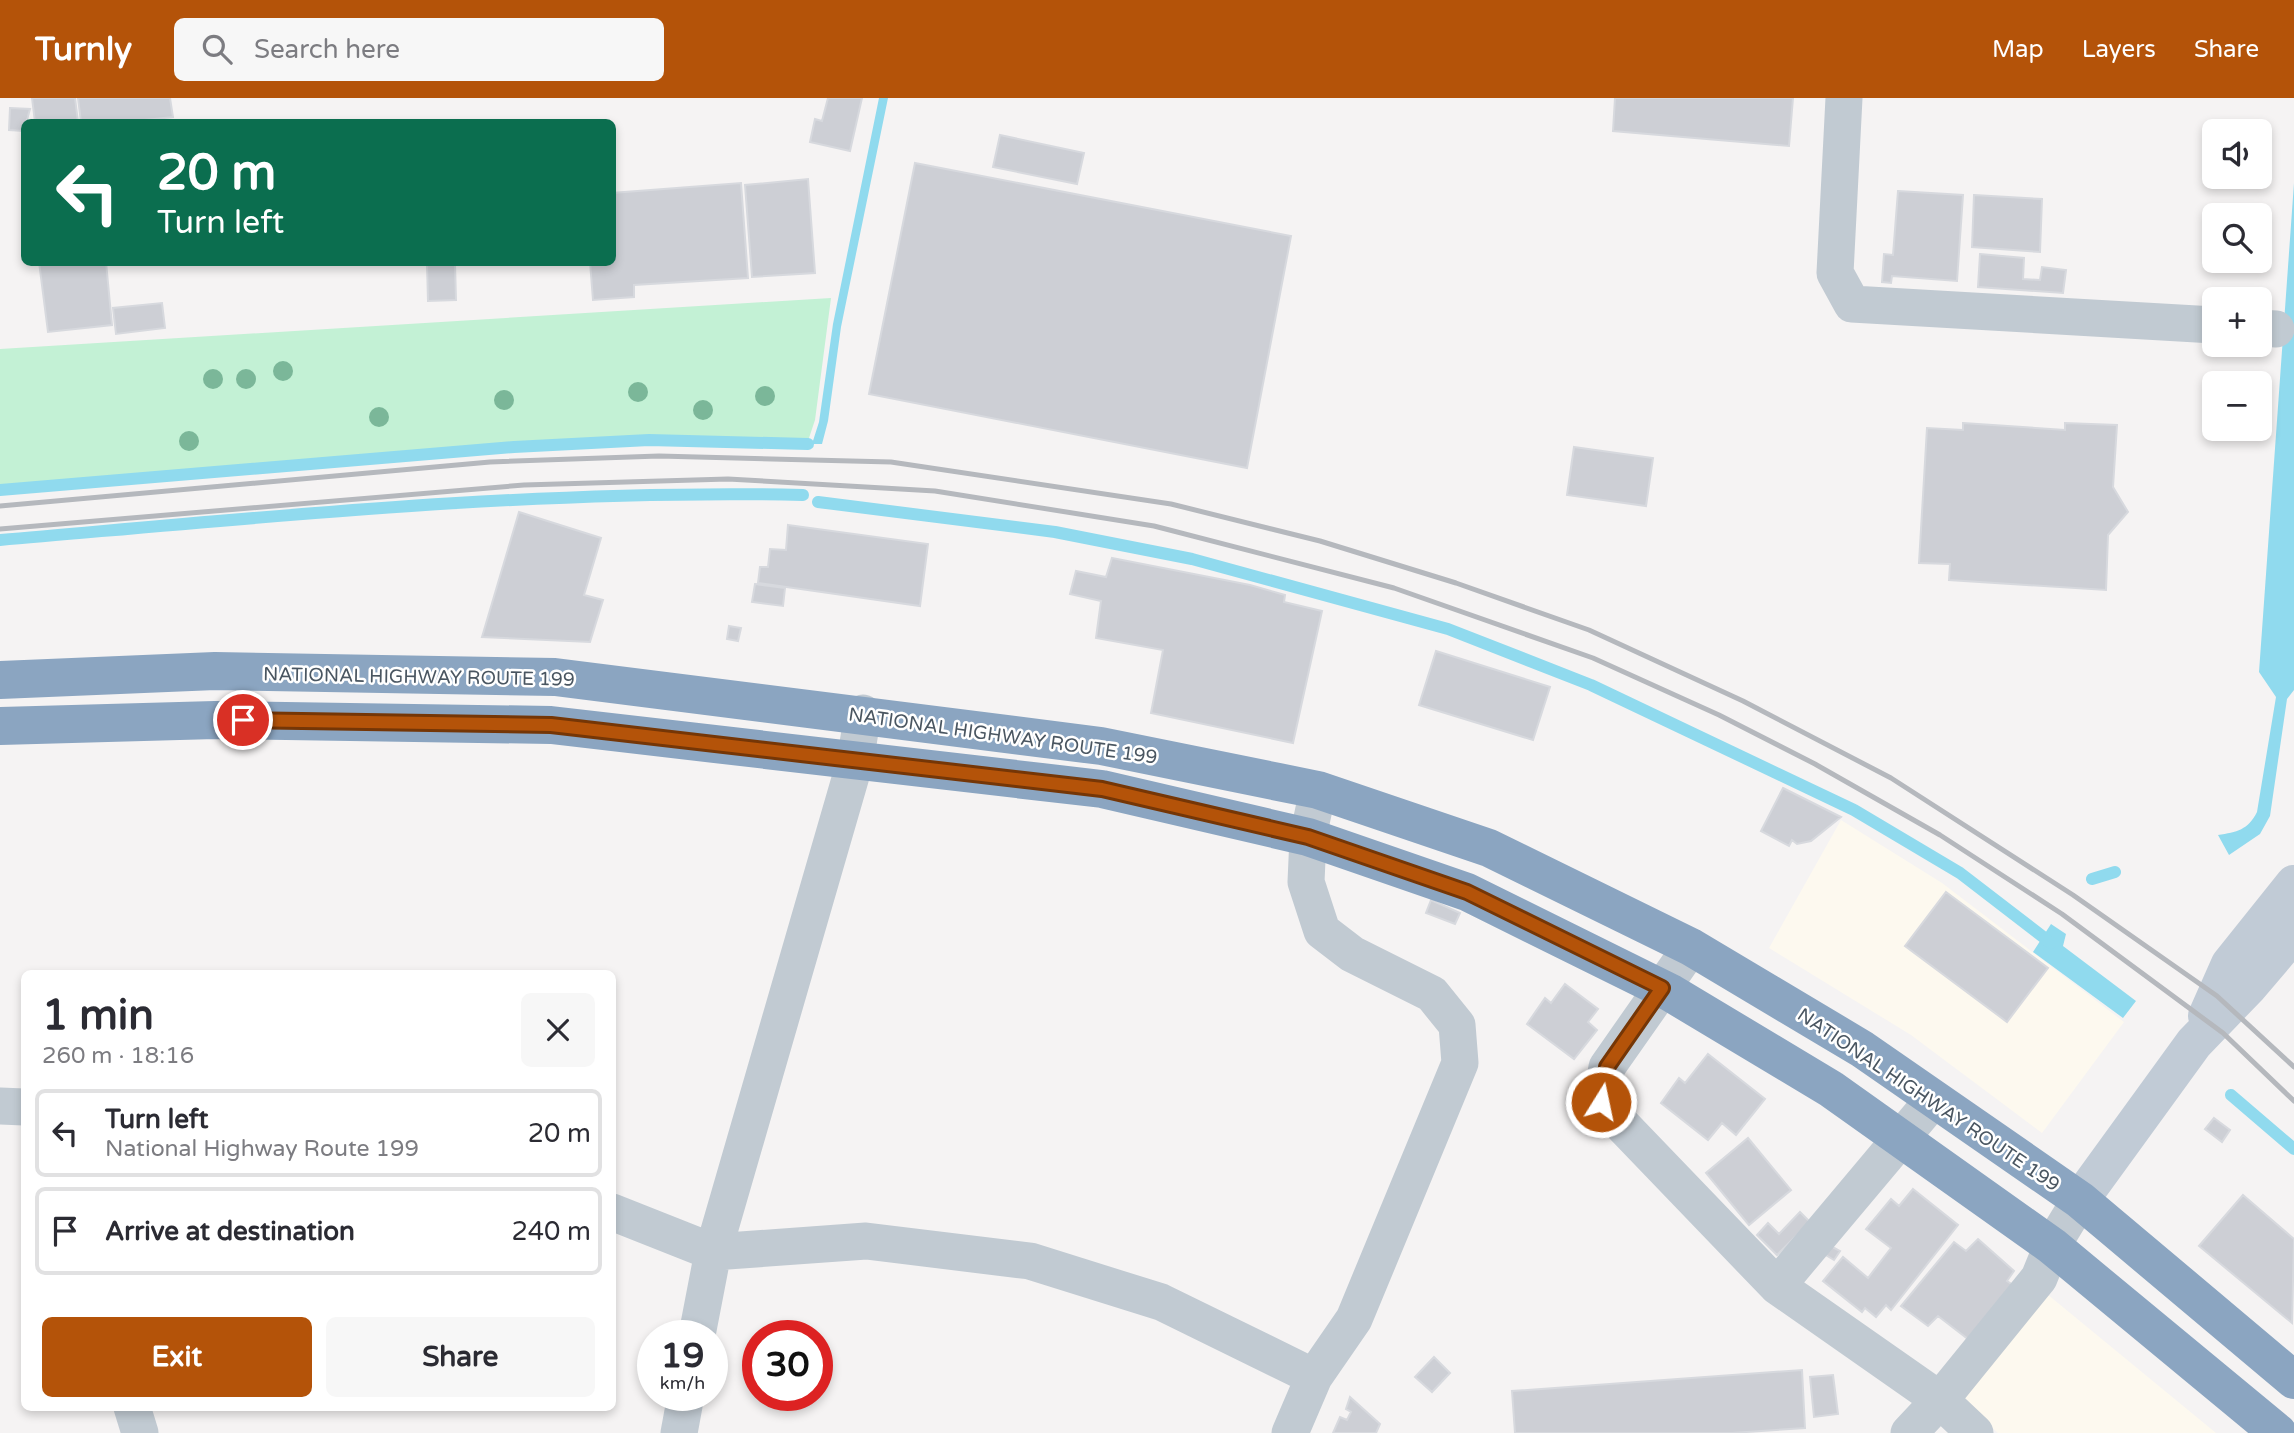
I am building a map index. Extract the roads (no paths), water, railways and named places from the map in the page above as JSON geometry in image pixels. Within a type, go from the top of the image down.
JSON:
[{"type":"highway","name":"NATIONAL HIGHWAY ROUTE 199","points":[[0,680],[215,671],[555,677],[863,713],[1101,746],[1318,790],[1489,848],[1690,947],[1862,1049],[2080,1200],[2294,1380]]},
{"type":"highway","name":"NATIONAL HIGHWAY ROUTE 199","points":[[0,726],[215,720],[551,725],[1102,789],[1308,837],[1467,892],[1662,988],[1831,1089],[2052,1246],[2278,1433]]},
{"type":"street","points":[[1844,98],[1835,273],[1852,304],[2202,325]]},
{"type":"street","points":[[700,1320],[713,1252],[855,762],[863,713]]},
{"type":"street","points":[[1290,1433],[1314,1377],[1354,1319],[1460,1063],[1457,1025],[1433,994],[1352,954],[1322,931],[1306,882],[1308,837],[1318,790]]},
{"type":"street","points":[[2194,1043],[2230,964],[2294,884]]},
{"type":"street","points":[[1909,1433],[1941,1400],[2039,1278],[2052,1246],[2080,1200],[2194,1043],[2249,986],[2294,933]]},
{"type":"street","points":[[1690,947],[1607,1067],[1601,1102],[1777,1286],[1941,1400],[1975,1433]]},
{"type":"street","points":[[1777,1286],[1934,1099]]},
{"type":"street","points":[[0,1106],[21,1107]]},
{"type":"street","points":[[616,1214],[713,1252],[866,1241],[1030,1261],[1161,1302],[1314,1377]]},
{"type":"street","points":[[133,1411],[140,1433]]},
{"type":"street","points":[[679,1433],[683,1411]]},
{"type":"water","points":[[879,98],[888,98],[841,327],[828,421],[822,444],[812,444],[819,422],[833,324]]},
{"type":"water","points":[[2294,183],[2294,690],[2287,699],[2270,816],[2260,834],[2229,855],[2218,835],[2241,829],[2250,823],[2257,812],[2276,697],[2259,672]]},
{"type":"water","points":[[2051,924],[2066,934],[2063,946],[2136,1001],[2123,1018],[2033,952]]},
{"type":"waterway","points":[[0,490],[514,447],[649,440],[808,444]]},
{"type":"waterway","points":[[0,540],[301,514],[502,501],[602,496],[803,495]]},
{"type":"waterway","points":[[818,502],[1055,532],[1192,559],[1448,629],[1591,685],[1854,810],[1960,873],[2051,943]]},
{"type":"waterway","points":[[2092,879],[2115,872]]},
{"type":"waterway","points":[[2231,1095],[2294,1149]]},
{"type":"railway","points":[[0,506],[490,462],[659,456],[891,462],[1171,504],[1320,541],[1456,583],[1589,630],[1743,701],[1891,778],[2073,895],[2217,996],[2294,1067]]},
{"type":"railway","points":[[0,529],[524,485],[728,479],[935,491],[1154,526],[1394,588],[1593,658],[1719,715],[1815,764],[1940,835],[2062,914],[2223,1033],[2294,1101]]}]
